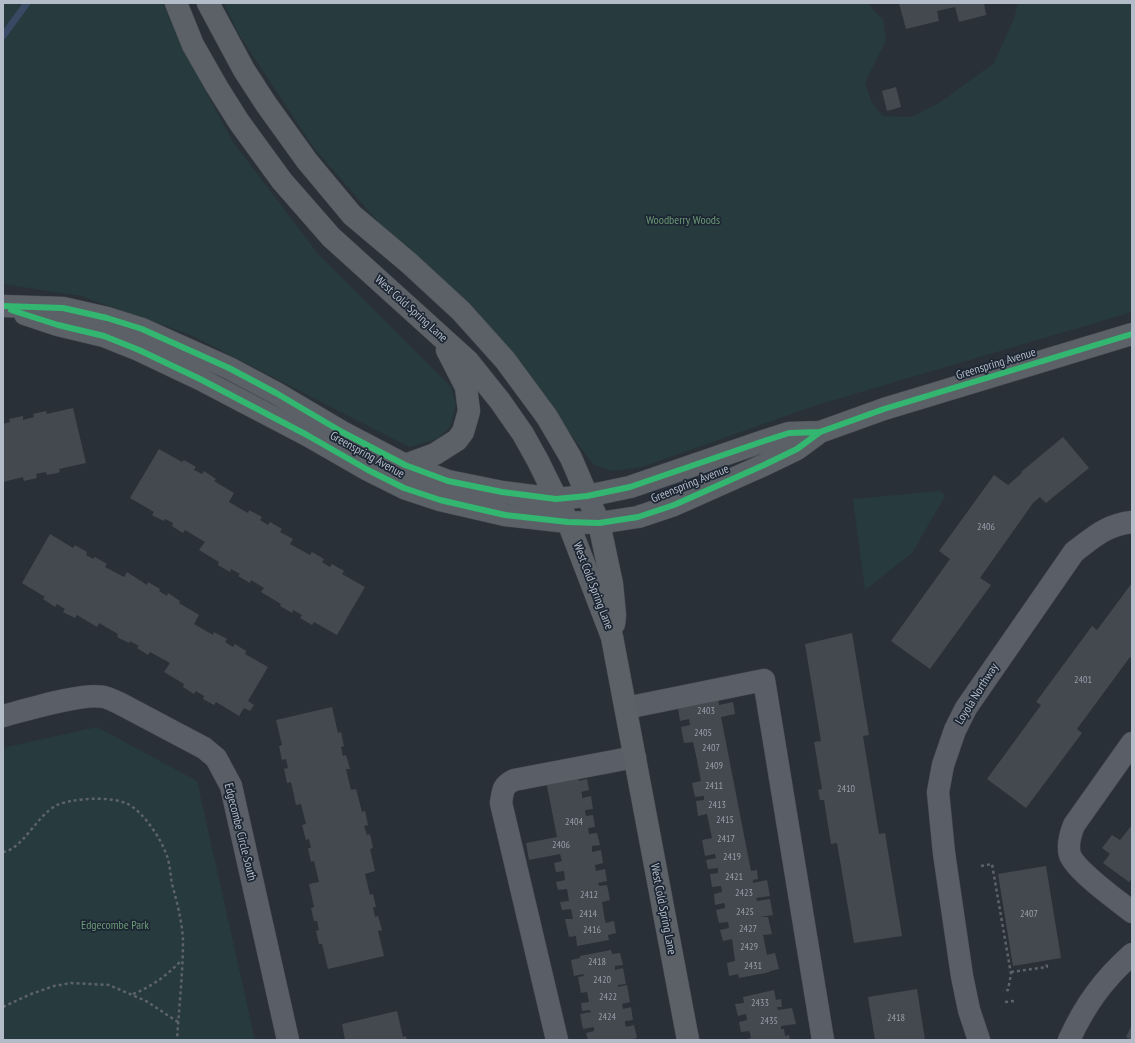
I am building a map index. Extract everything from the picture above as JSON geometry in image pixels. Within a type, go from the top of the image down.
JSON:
[{"type":"main road","name":"West Cold Spring Lane","points":[[176,3],[193,45],[217,87],[282,181],[331,237],[468,361],[500,401],[523,434],[538,461],[568,522],[612,637],[688,1040]]},
{"type":"main road","name":"West Cold Spring Lane","points":[[208,3],[244,70],[266,104],[307,161],[352,215],[409,263],[461,311],[506,360],[547,417],[571,458],[599,523],[612,584],[615,615],[612,637]]},
{"type":"main road","name":"Greenspring Avenue","points":[[3,307],[58,325],[104,336],[139,350],[200,379],[404,488],[440,500],[505,516],[568,522],[599,523],[638,517],[674,506],[777,459],[797,449],[820,432]]},
{"type":"main road","name":"Greenspring Avenue","points":[[3,307],[63,308],[107,318],[142,329],[236,372],[405,466],[456,482],[502,492],[556,499],[587,496],[630,487],[764,441],[789,434],[820,432],[884,409],[1132,334]]},
{"type":"main road","points":[[405,466],[436,454],[457,440],[463,432],[470,411],[466,386],[438,333]]},
{"type":"street","name":"Loyola Northway","points":[[979,1040],[969,1010],[962,976],[944,853],[938,792],[943,765],[955,730],[966,708],[1074,552],[1097,535],[1118,524],[1132,522]]},
{"type":"street","points":[[626,708],[764,680],[823,1040]]},
{"type":"street","name":"Edgecombe Circle South","points":[[3,716],[75,698],[93,696],[104,697],[119,703],[204,748],[216,758],[231,786],[288,1040]]},
{"type":"street","points":[[1132,743],[1074,825],[1069,841],[1070,854],[1074,863],[1132,912]]},
{"type":"street","points":[[557,1040],[501,803],[503,791],[507,784],[514,780],[635,757]]},
{"type":"street","points":[[1069,1040],[1079,1018],[1094,996],[1112,972],[1132,954]]},
{"type":"path","points":[[3,852],[17,846],[42,816],[56,805],[72,801],[91,799],[111,800],[128,804],[142,815],[156,834],[166,852],[178,910],[183,959],[177,1040]]},
{"type":"path","points":[[981,866],[992,864],[1011,972],[1008,990],[1004,991]]},
{"type":"path","points":[[132,994],[146,989],[157,982],[168,974],[183,959]]},
{"type":"path","points":[[1011,972],[1047,967],[1046,962]]},
{"type":"path","points":[[3,1007],[48,988],[70,983],[109,985],[146,1001],[178,1022]]},
{"type":"path","points":[[1006,1002],[1014,1001]]},
{"type":"green space","points":[[3,3],[163,3],[183,49],[233,142],[318,254],[451,387],[456,405],[450,427],[437,439],[409,447],[191,335],[81,296],[3,284]]},
{"type":"green space","name":"Woodberry Woods","points":[[224,3],[868,3],[883,19],[886,40],[865,83],[871,101],[883,116],[912,117],[942,101],[994,63],[1014,19],[1018,3],[1132,3],[1132,312],[817,405],[642,467],[612,471],[594,465],[502,343],[379,223],[314,148],[238,33]]},
{"type":"green space","points":[[940,491],[945,496],[912,553],[865,590],[853,499]]},
{"type":"green space","name":"Edgecombe Park","points":[[97,727],[197,781],[255,1040],[3,1040],[3,748]]},
{"type":"building","points":[[899,3],[984,3],[986,15],[959,22],[955,7],[937,11],[939,21],[906,29]]},
{"type":"building","points":[[896,87],[901,107],[887,111],[882,91]]},
{"type":"building","points":[[73,408],[86,463],[59,469],[60,472],[57,473],[47,475],[46,472],[36,474],[37,478],[24,481],[23,477],[3,482],[3,424],[10,422],[9,419],[23,416],[23,420],[34,417],[33,414],[46,411],[47,414]]},
{"type":"building","points":[[1063,437],[1089,468],[1046,503],[1040,497],[1033,503],[980,578],[991,585],[930,669],[891,641],[950,559],[939,551],[994,475],[1008,485],[1022,473],[1021,472]]},
{"type":"building","points":[[159,449],[182,462],[184,460],[196,467],[194,470],[202,474],[204,471],[216,479],[214,481],[234,493],[229,502],[248,513],[249,510],[262,517],[260,520],[268,525],[270,522],[282,529],[280,532],[293,539],[290,544],[310,555],[312,552],[324,559],[322,562],[330,567],[332,564],[344,571],[342,574],[365,587],[337,635],[314,622],[312,625],[300,618],[302,615],[293,610],[292,613],[280,606],[281,604],[261,592],[264,588],[251,580],[250,583],[238,576],[240,574],[231,569],[230,572],[218,565],[219,562],[199,550],[205,542],[185,530],[183,533],[172,526],[173,523],[165,519],[164,521],[152,515],[154,512],[130,498]]},
{"type":"building","points":[[50,534],[73,548],[75,545],[87,552],[86,555],[93,559],[95,557],[107,564],[105,567],[124,577],[127,572],[147,585],[148,582],[160,589],[159,591],[167,596],[168,593],[180,601],[179,603],[199,615],[194,624],[213,635],[214,632],[227,639],[225,642],[233,647],[235,644],[246,651],[245,654],[268,667],[248,701],[254,705],[250,711],[244,708],[239,716],[216,702],[214,705],[203,699],[204,696],[196,691],[194,694],[183,687],[184,684],[164,672],[170,663],[150,652],[148,655],[137,648],[139,646],[130,641],[129,643],[117,637],[118,634],[99,623],[97,627],[77,615],[75,618],[63,612],[65,609],[57,604],[55,607],[43,599],[45,597],[22,583]]},
{"type":"building","points":[[1132,583],[1132,659],[1130,657],[1077,729],[1082,733],[1026,808],[987,779],[1041,705],[1036,702],[1092,626],[1097,630]]},
{"type":"building","points":[[852,633],[869,735],[863,736],[879,834],[885,833],[902,936],[854,943],[837,843],[831,844],[824,800],[820,800],[818,790],[822,789],[814,742],[821,741],[805,644]]},
{"type":"building","points":[[718,699],[719,705],[733,702],[735,714],[721,717],[751,871],[757,870],[758,879],[753,880],[753,883],[767,880],[770,896],[756,898],[757,901],[770,899],[773,915],[760,917],[768,917],[772,934],[763,935],[767,955],[775,953],[779,969],[739,978],[738,974],[729,976],[727,963],[735,961],[732,939],[723,941],[720,930],[729,928],[728,922],[719,923],[716,910],[725,908],[724,903],[715,905],[714,894],[722,892],[721,886],[712,887],[710,874],[718,873],[718,868],[708,869],[706,860],[716,858],[715,854],[705,856],[702,840],[712,838],[707,814],[698,816],[696,801],[704,800],[704,796],[695,797],[692,783],[701,781],[697,760],[693,742],[684,743],[681,727],[690,725],[689,719],[680,721],[678,708]]},
{"type":"building","points":[[332,707],[338,733],[341,732],[344,746],[341,747],[343,756],[346,755],[350,769],[346,769],[351,790],[356,789],[362,812],[365,811],[368,825],[364,826],[367,835],[370,834],[373,848],[370,849],[375,871],[365,874],[370,895],[373,894],[376,907],[373,907],[375,917],[378,916],[382,930],[378,931],[384,956],[328,969],[322,944],[319,944],[316,931],[319,930],[317,921],[314,921],[311,908],[314,907],[309,884],[319,882],[314,861],[311,862],[308,848],[311,848],[309,839],[306,840],[302,825],[306,824],[301,804],[296,805],[291,782],[287,783],[284,769],[288,768],[286,759],[282,760],[279,746],[282,745],[276,720]]},
{"type":"building","points":[[578,776],[579,781],[587,779],[589,790],[581,792],[582,798],[591,796],[593,809],[585,810],[585,812],[586,816],[593,815],[595,827],[588,828],[589,834],[597,833],[600,845],[592,846],[592,852],[601,850],[603,863],[595,866],[596,871],[605,869],[607,881],[598,883],[599,886],[607,885],[610,900],[602,902],[605,921],[606,923],[614,921],[616,933],[608,935],[609,940],[577,946],[576,936],[569,937],[565,919],[573,919],[571,909],[562,910],[560,902],[569,901],[567,889],[558,890],[556,882],[565,880],[564,871],[556,872],[554,863],[562,861],[560,854],[529,860],[526,843],[557,837],[546,781]]},
{"type":"building","points":[[1132,825],[1132,878],[1129,882],[1103,863],[1110,854],[1102,848],[1112,835],[1120,840]]},
{"type":"building","points":[[1046,866],[1061,958],[1013,966],[998,874]]},
{"type":"building","points":[[611,950],[612,954],[620,953],[623,965],[615,966],[615,970],[623,968],[626,984],[618,985],[618,987],[627,985],[630,1002],[622,1004],[623,1009],[631,1007],[633,1020],[625,1021],[625,1023],[626,1027],[634,1025],[637,1038],[629,1040],[588,1040],[586,1033],[594,1031],[594,1027],[583,1029],[580,1014],[591,1012],[590,1010],[582,1011],[581,1003],[589,1002],[587,992],[581,993],[578,977],[584,976],[583,974],[574,976],[571,960],[580,958],[580,956]]},
{"type":"building","points":[[917,989],[925,1040],[875,1040],[868,997]]},
{"type":"building","points":[[774,990],[776,1000],[781,999],[782,1007],[777,1007],[778,1010],[792,1008],[796,1024],[781,1026],[781,1029],[784,1029],[785,1036],[789,1035],[790,1040],[744,1040],[751,1038],[749,1031],[741,1032],[739,1022],[747,1020],[746,1014],[738,1016],[735,1004],[744,1003],[743,997]]},
{"type":"building","points":[[397,1011],[403,1037],[406,1036],[407,1040],[345,1040],[342,1024]]},
{"type":"building","points":[[1132,1025],[1132,1040],[1131,1040],[1126,1037]]},
{"type":"waterway","points":[[3,36],[27,3]]},
{"type":"cycle path","points":[[3,306],[63,308],[107,318],[142,329],[229,368],[276,393],[342,432],[405,465],[448,481],[502,492],[556,499],[587,496],[630,487],[789,433],[820,432],[884,409],[1132,334]]},
{"type":"cycle path","points":[[11,310],[58,325],[104,336],[139,350],[200,379],[404,488],[440,500],[505,515],[568,522],[599,523],[638,517],[674,505],[764,465],[797,449],[820,432]]}]
